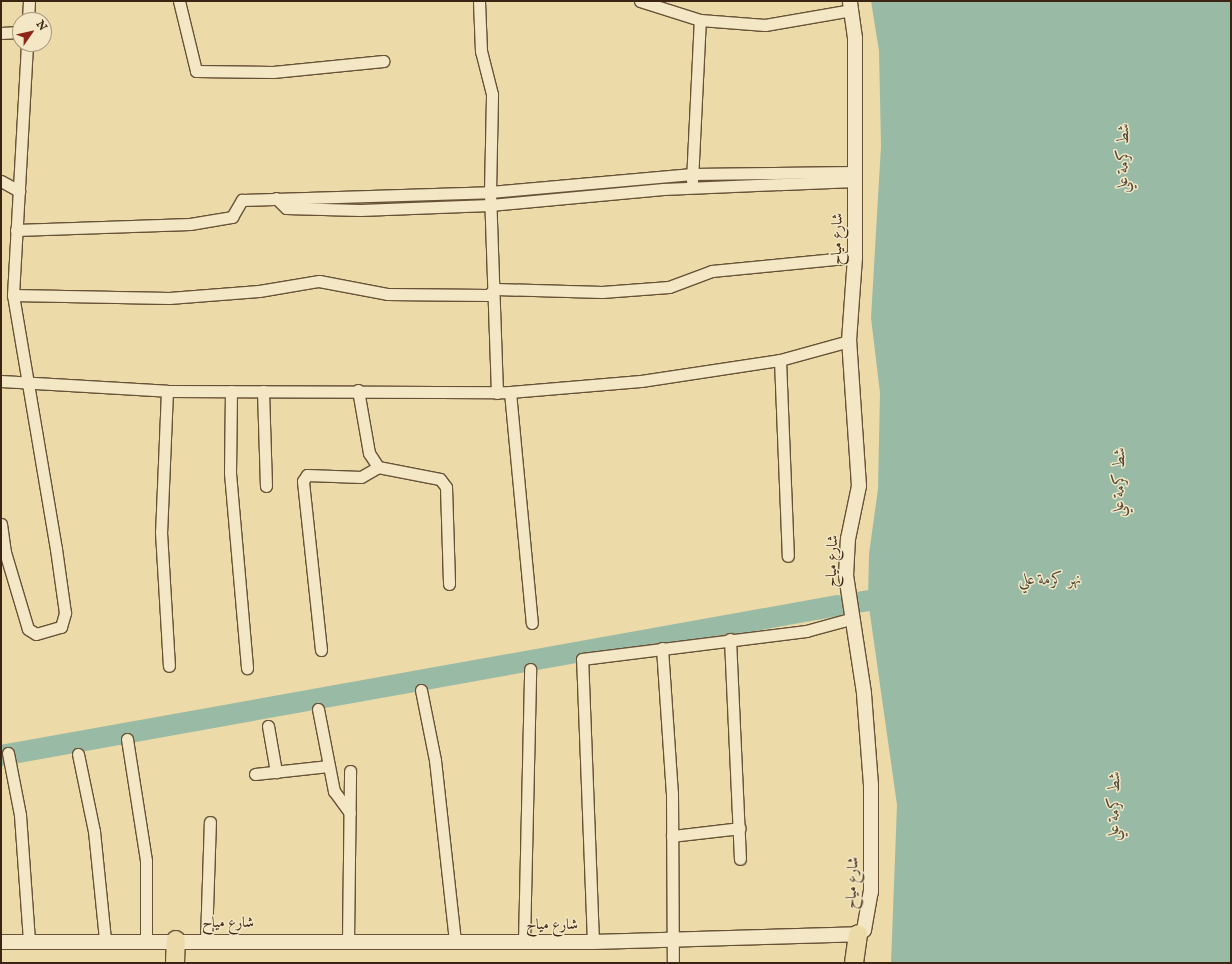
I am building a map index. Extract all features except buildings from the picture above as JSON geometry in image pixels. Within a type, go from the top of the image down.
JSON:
[{"type":"highway","points":[[854,963],[858,934]]},
{"type":"highway","points":[[175,963],[176,940]]},
{"type":"street","points":[[29,12],[30,1]]},
{"type":"street","points":[[179,1],[196,71],[273,72],[383,62]]},
{"type":"street","points":[[478,1],[481,51],[492,94],[490,205],[497,393]]},
{"type":"street","points":[[640,1],[671,6],[700,20],[765,25],[851,5]]},
{"type":"street","name":"شارع مياح","points":[[1,942],[206,940],[348,942],[593,942],[858,934],[865,927],[871,892],[871,785],[864,693],[850,619],[846,576],[848,539],[859,486],[849,341],[855,258],[855,177],[851,5]]},
{"type":"street","points":[[692,188],[700,20]]},
{"type":"street","points":[[1,32],[12,32]]},
{"type":"street","points":[[1,524],[5,552],[28,629],[36,634],[61,627],[65,623],[64,605],[30,380],[13,295],[27,52]]},
{"type":"street","points":[[16,230],[190,224],[232,217],[242,200],[490,192],[692,174],[855,177]]},
{"type":"street","points":[[276,198],[286,208],[360,210],[490,205],[692,188],[855,177]]},
{"type":"street","points":[[1,181],[19,191]]},
{"type":"street","points":[[1,189],[19,191]]},
{"type":"street","points":[[360,196],[360,210]]},
{"type":"street","points":[[492,290],[602,292],[669,287],[712,271],[855,258]]},
{"type":"street","points":[[13,295],[169,298],[259,290],[319,281],[349,289],[387,294],[488,295],[492,290]]},
{"type":"street","points":[[1,381],[30,380],[167,391],[358,390],[497,393],[641,381],[780,360],[849,341]]},
{"type":"street","points":[[780,360],[788,556]]},
{"type":"street","points":[[358,390],[369,453],[378,467]]},
{"type":"street","points":[[167,391],[161,532],[169,666]]},
{"type":"street","points":[[231,391],[230,473],[247,668]]},
{"type":"street","points":[[263,391],[266,486]]},
{"type":"street","points":[[510,392],[532,623]]},
{"type":"street","points":[[321,650],[303,481],[307,475],[360,477],[378,467],[440,480],[446,487],[449,584]]},
{"type":"street","points":[[593,942],[582,659],[730,639],[806,631],[850,619]]},
{"type":"street","points":[[730,639],[740,828],[740,859]]},
{"type":"street","points":[[662,648],[672,836],[673,963]]},
{"type":"street","points":[[524,942],[530,669]]},
{"type":"street","points":[[421,690],[435,760],[455,942]]},
{"type":"street","points":[[318,709],[334,791],[350,813]]},
{"type":"street","points":[[268,726],[276,772]]},
{"type":"street","points":[[127,739],[146,861],[146,940]]},
{"type":"street","points":[[8,753],[20,815],[29,941]]},
{"type":"street","points":[[78,754],[94,831],[104,940]]},
{"type":"street","points":[[255,774],[329,766]]},
{"type":"street","points":[[348,942],[350,771]]},
{"type":"street","points":[[206,940],[210,822]]},
{"type":"street","points":[[672,836],[740,828]]},
{"type":"water","name":"نهر كرمة علي","points":[[871,1],[1231,1],[1231,963],[891,963],[897,805],[868,600],[869,554],[878,489],[880,393],[871,318],[881,146],[879,51]]},
{"type":"waterway","points":[[857,602],[868,600]]},
{"type":"waterway","points":[[1,755],[837,605]]},
{"type":"water label","name":"شط كرمة علي","points":[[1124,158]]},
{"type":"water label","name":"شط كرمة علي","points":[[1120,482]]},
{"type":"water label","name":"شط كرمة علي","points":[[1115,806]]}]
